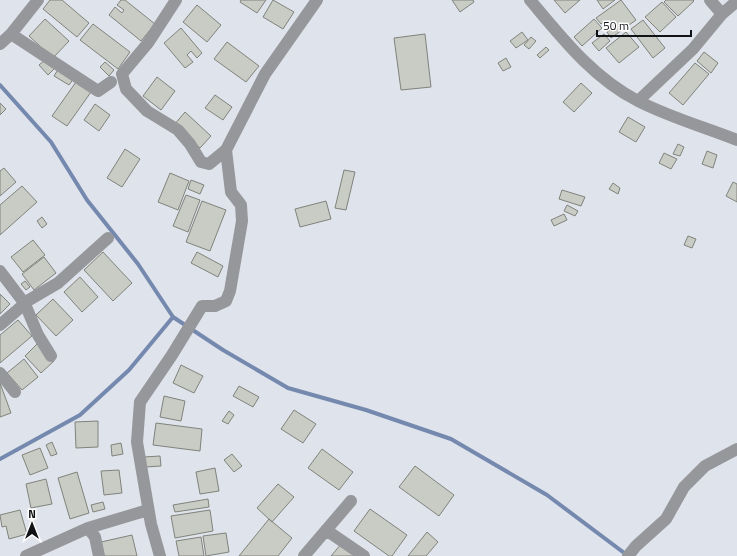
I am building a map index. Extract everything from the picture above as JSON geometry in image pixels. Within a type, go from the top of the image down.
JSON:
[{"type":"street","points":[[0,44],[11,34],[38,0]]},
{"type":"street","points":[[176,0],[148,43],[122,74],[126,89],[147,111],[178,130],[190,144],[201,162],[209,164],[226,150],[266,74],[317,0]]},
{"type":"street","points":[[530,0],[563,39],[594,71],[613,86],[638,101],[737,140]]},
{"type":"street","points":[[710,0],[722,14]]},
{"type":"street","points":[[638,101],[693,49],[722,14],[737,1]]},
{"type":"street","points":[[11,34],[98,91],[111,82]]},
{"type":"street","points":[[160,556],[148,510],[137,442],[140,402],[202,306],[215,306],[226,301],[230,291],[242,221],[241,205],[230,192],[226,150]]},
{"type":"street","points":[[0,325],[25,304],[58,283],[108,238]]},
{"type":"street","points":[[0,271],[25,304],[38,335],[51,356]]},
{"type":"street","points":[[0,373],[15,392]]},
{"type":"street","points":[[628,556],[636,546],[666,519],[689,481],[706,466],[737,449]]},
{"type":"street","points":[[304,556],[351,501]]},
{"type":"street","points":[[28,556],[88,528],[148,510]]},
{"type":"street","points":[[88,528],[95,537],[99,556]]},
{"type":"street","points":[[326,530],[364,556]]},
{"type":"building","points":[[50,0],[62,0],[89,23],[77,37],[43,9]]},
{"type":"building","points":[[121,0],[125,0],[155,24],[141,41],[109,15],[115,7],[122,13],[124,10],[117,5]]},
{"type":"building","points":[[241,0],[266,0],[257,13],[240,2]]},
{"type":"building","points":[[273,0],[294,12],[283,29],[263,17]]},
{"type":"building","points":[[452,0],[473,0],[474,2],[460,12]]},
{"type":"building","points":[[554,0],[580,0],[565,13]]},
{"type":"building","points":[[597,0],[615,0],[603,9]]},
{"type":"building","points":[[621,0],[636,20],[611,38],[607,32],[611,29],[605,21],[601,24],[596,18]]},
{"type":"building","points":[[666,0],[694,1],[678,16],[664,2]]},
{"type":"building","points":[[662,2],[676,17],[660,32],[645,17]]},
{"type":"building","points":[[197,5],[221,25],[207,42],[183,22]]},
{"type":"building","points":[[45,19],[69,41],[53,58],[29,36]]},
{"type":"building","points":[[594,19],[602,28],[582,46],[574,37]]},
{"type":"building","points":[[643,20],[665,48],[653,58],[631,29]]},
{"type":"building","points":[[93,24],[130,52],[118,69],[80,40]]},
{"type":"building","points":[[181,28],[202,53],[197,58],[191,51],[187,55],[193,62],[185,68],[164,43]]},
{"type":"building","points":[[522,32],[528,40],[516,48],[510,41]]},
{"type":"building","points":[[626,32],[639,47],[619,63],[606,48]]},
{"type":"building","points":[[425,34],[431,87],[401,90],[394,38]]},
{"type":"building","points":[[604,34],[610,41],[599,51],[592,43]]},
{"type":"building","points":[[531,37],[536,41],[529,49],[524,45]]},
{"type":"building","points":[[227,42],[259,66],[246,82],[214,59]]},
{"type":"building","points":[[546,47],[549,50],[540,58],[537,55]]},
{"type":"building","points":[[704,52],[718,63],[711,73],[697,61]]},
{"type":"building","points":[[506,58],[511,67],[503,71],[498,63]]},
{"type":"building","points":[[46,59],[55,68],[48,75],[39,65]]},
{"type":"building","points":[[105,62],[114,70],[109,76],[100,67]]},
{"type":"building","points":[[695,63],[709,74],[683,105],[669,93]]},
{"type":"building","points":[[59,68],[74,78],[69,85],[54,76]]},
{"type":"building","points":[[157,77],[175,91],[161,110],[143,96]]},
{"type":"building","points":[[76,82],[91,92],[67,126],[52,116]]},
{"type":"building","points":[[581,83],[592,93],[574,112],[563,102]]},
{"type":"building","points":[[215,95],[232,107],[223,120],[205,108]]},
{"type":"building","points":[[0,103],[6,109],[0,115]]},
{"type":"building","points":[[95,104],[110,115],[99,131],[84,120]]},
{"type":"building","points":[[185,112],[211,136],[200,148],[174,125]]},
{"type":"building","points":[[628,117],[645,127],[636,142],[619,132]]},
{"type":"building","points":[[678,144],[684,147],[680,156],[673,154]]},
{"type":"building","points":[[125,149],[140,159],[122,187],[107,178]]},
{"type":"building","points":[[707,151],[717,155],[713,168],[702,164]]},
{"type":"building","points":[[664,153],[677,159],[671,169],[659,163]]},
{"type":"building","points":[[4,168],[16,182],[0,196],[0,171]]},
{"type":"building","points":[[344,170],[355,172],[346,210],[335,208]]},
{"type":"building","points":[[170,173],[189,181],[178,210],[158,202]]},
{"type":"building","points":[[191,180],[204,185],[200,194],[188,189]]},
{"type":"building","points":[[733,182],[737,184],[737,202],[726,196]]},
{"type":"building","points":[[613,183],[620,188],[618,194],[609,189]]},
{"type":"building","points":[[22,186],[37,202],[0,235],[0,205]]},
{"type":"building","points":[[562,190],[585,197],[581,206],[559,199]]},
{"type":"building","points":[[186,195],[200,200],[188,232],[173,226]]},
{"type":"building","points":[[202,201],[226,210],[210,251],[186,242]]},
{"type":"building","points":[[326,201],[331,219],[300,227],[295,209]]},
{"type":"building","points":[[567,205],[578,211],[575,216],[564,211]]},
{"type":"building","points":[[564,214],[567,220],[554,226],[551,220]]},
{"type":"building","points":[[42,217],[47,224],[42,228],[37,221]]},
{"type":"building","points":[[688,236],[696,239],[692,248],[684,245]]},
{"type":"building","points":[[33,240],[45,255],[23,272],[11,257]]},
{"type":"building","points":[[103,252],[132,283],[113,301],[84,270]]},
{"type":"building","points":[[197,252],[223,266],[218,277],[191,263]]},
{"type":"building","points":[[44,257],[56,273],[34,290],[22,274]]},
{"type":"building","points":[[80,277],[98,297],[82,312],[64,292]]},
{"type":"building","points":[[25,281],[30,287],[26,290],[21,284]]},
{"type":"building","points":[[0,294],[10,304],[0,314]]},
{"type":"building","points":[[53,299],[73,320],[56,336],[36,315]]},
{"type":"building","points":[[18,320],[32,336],[0,363],[0,335]]},
{"type":"building","points":[[37,344],[54,361],[41,373],[25,356]]},
{"type":"building","points":[[24,359],[38,377],[22,390],[7,373]]},
{"type":"building","points":[[181,365],[203,376],[194,393],[173,383]]},
{"type":"building","points":[[0,383],[11,413],[0,417]]},
{"type":"building","points":[[239,386],[259,397],[253,407],[233,396]]},
{"type":"building","points":[[164,396],[185,401],[181,421],[160,417]]},
{"type":"building","points":[[294,410],[316,424],[303,443],[281,429]]},
{"type":"building","points":[[229,411],[234,415],[228,424],[222,421]]},
{"type":"building","points":[[98,421],[98,447],[76,448],[75,422]]},
{"type":"building","points":[[156,423],[202,429],[200,451],[153,445]]},
{"type":"building","points":[[52,442],[57,454],[51,456],[46,445]]},
{"type":"building","points":[[121,443],[123,454],[112,456],[111,445]]},
{"type":"building","points":[[40,448],[48,468],[30,475],[22,455]]},
{"type":"building","points":[[322,449],[353,472],[339,490],[308,468]]},
{"type":"building","points":[[232,454],[242,466],[234,472],[224,460]]},
{"type":"building","points":[[160,456],[161,466],[145,467],[144,457]]},
{"type":"building","points":[[415,466],[454,495],[439,516],[399,487]]},
{"type":"building","points":[[215,468],[219,491],[200,494],[196,472]]},
{"type":"building","points":[[119,470],[122,493],[104,495],[101,471]]},
{"type":"building","points":[[77,472],[89,513],[70,519],[58,478]]},
{"type":"building","points":[[46,479],[52,504],[31,508],[26,484]]},
{"type":"building","points":[[278,484],[294,497],[272,522],[257,508]]},
{"type":"building","points":[[208,499],[209,507],[175,512],[173,505]]},
{"type":"building","points":[[103,502],[105,509],[93,512],[91,505]]},
{"type":"building","points":[[370,509],[407,535],[392,556],[389,556],[354,531]]},
{"type":"building","points":[[20,510],[27,534],[9,539],[6,526],[2,527],[0,515]]},
{"type":"building","points":[[210,510],[213,531],[175,538],[171,516]]},
{"type":"building","points":[[269,519],[292,538],[278,556],[239,556]]},
{"type":"building","points":[[427,532],[438,542],[426,556],[408,556]]},
{"type":"building","points":[[226,533],[229,552],[206,556],[203,536]]},
{"type":"building","points":[[132,535],[137,556],[104,556],[101,542]]},
{"type":"building","points":[[201,537],[204,556],[179,556],[176,541]]},
{"type":"building","points":[[342,543],[357,556],[331,556]]},
{"type":"waterway","points":[[0,85],[51,142],[87,200],[138,264],[173,317],[223,350],[288,388],[366,410],[451,439],[547,495],[627,555]]},
{"type":"waterway","points":[[0,459],[80,415],[129,370],[173,317]]}]
